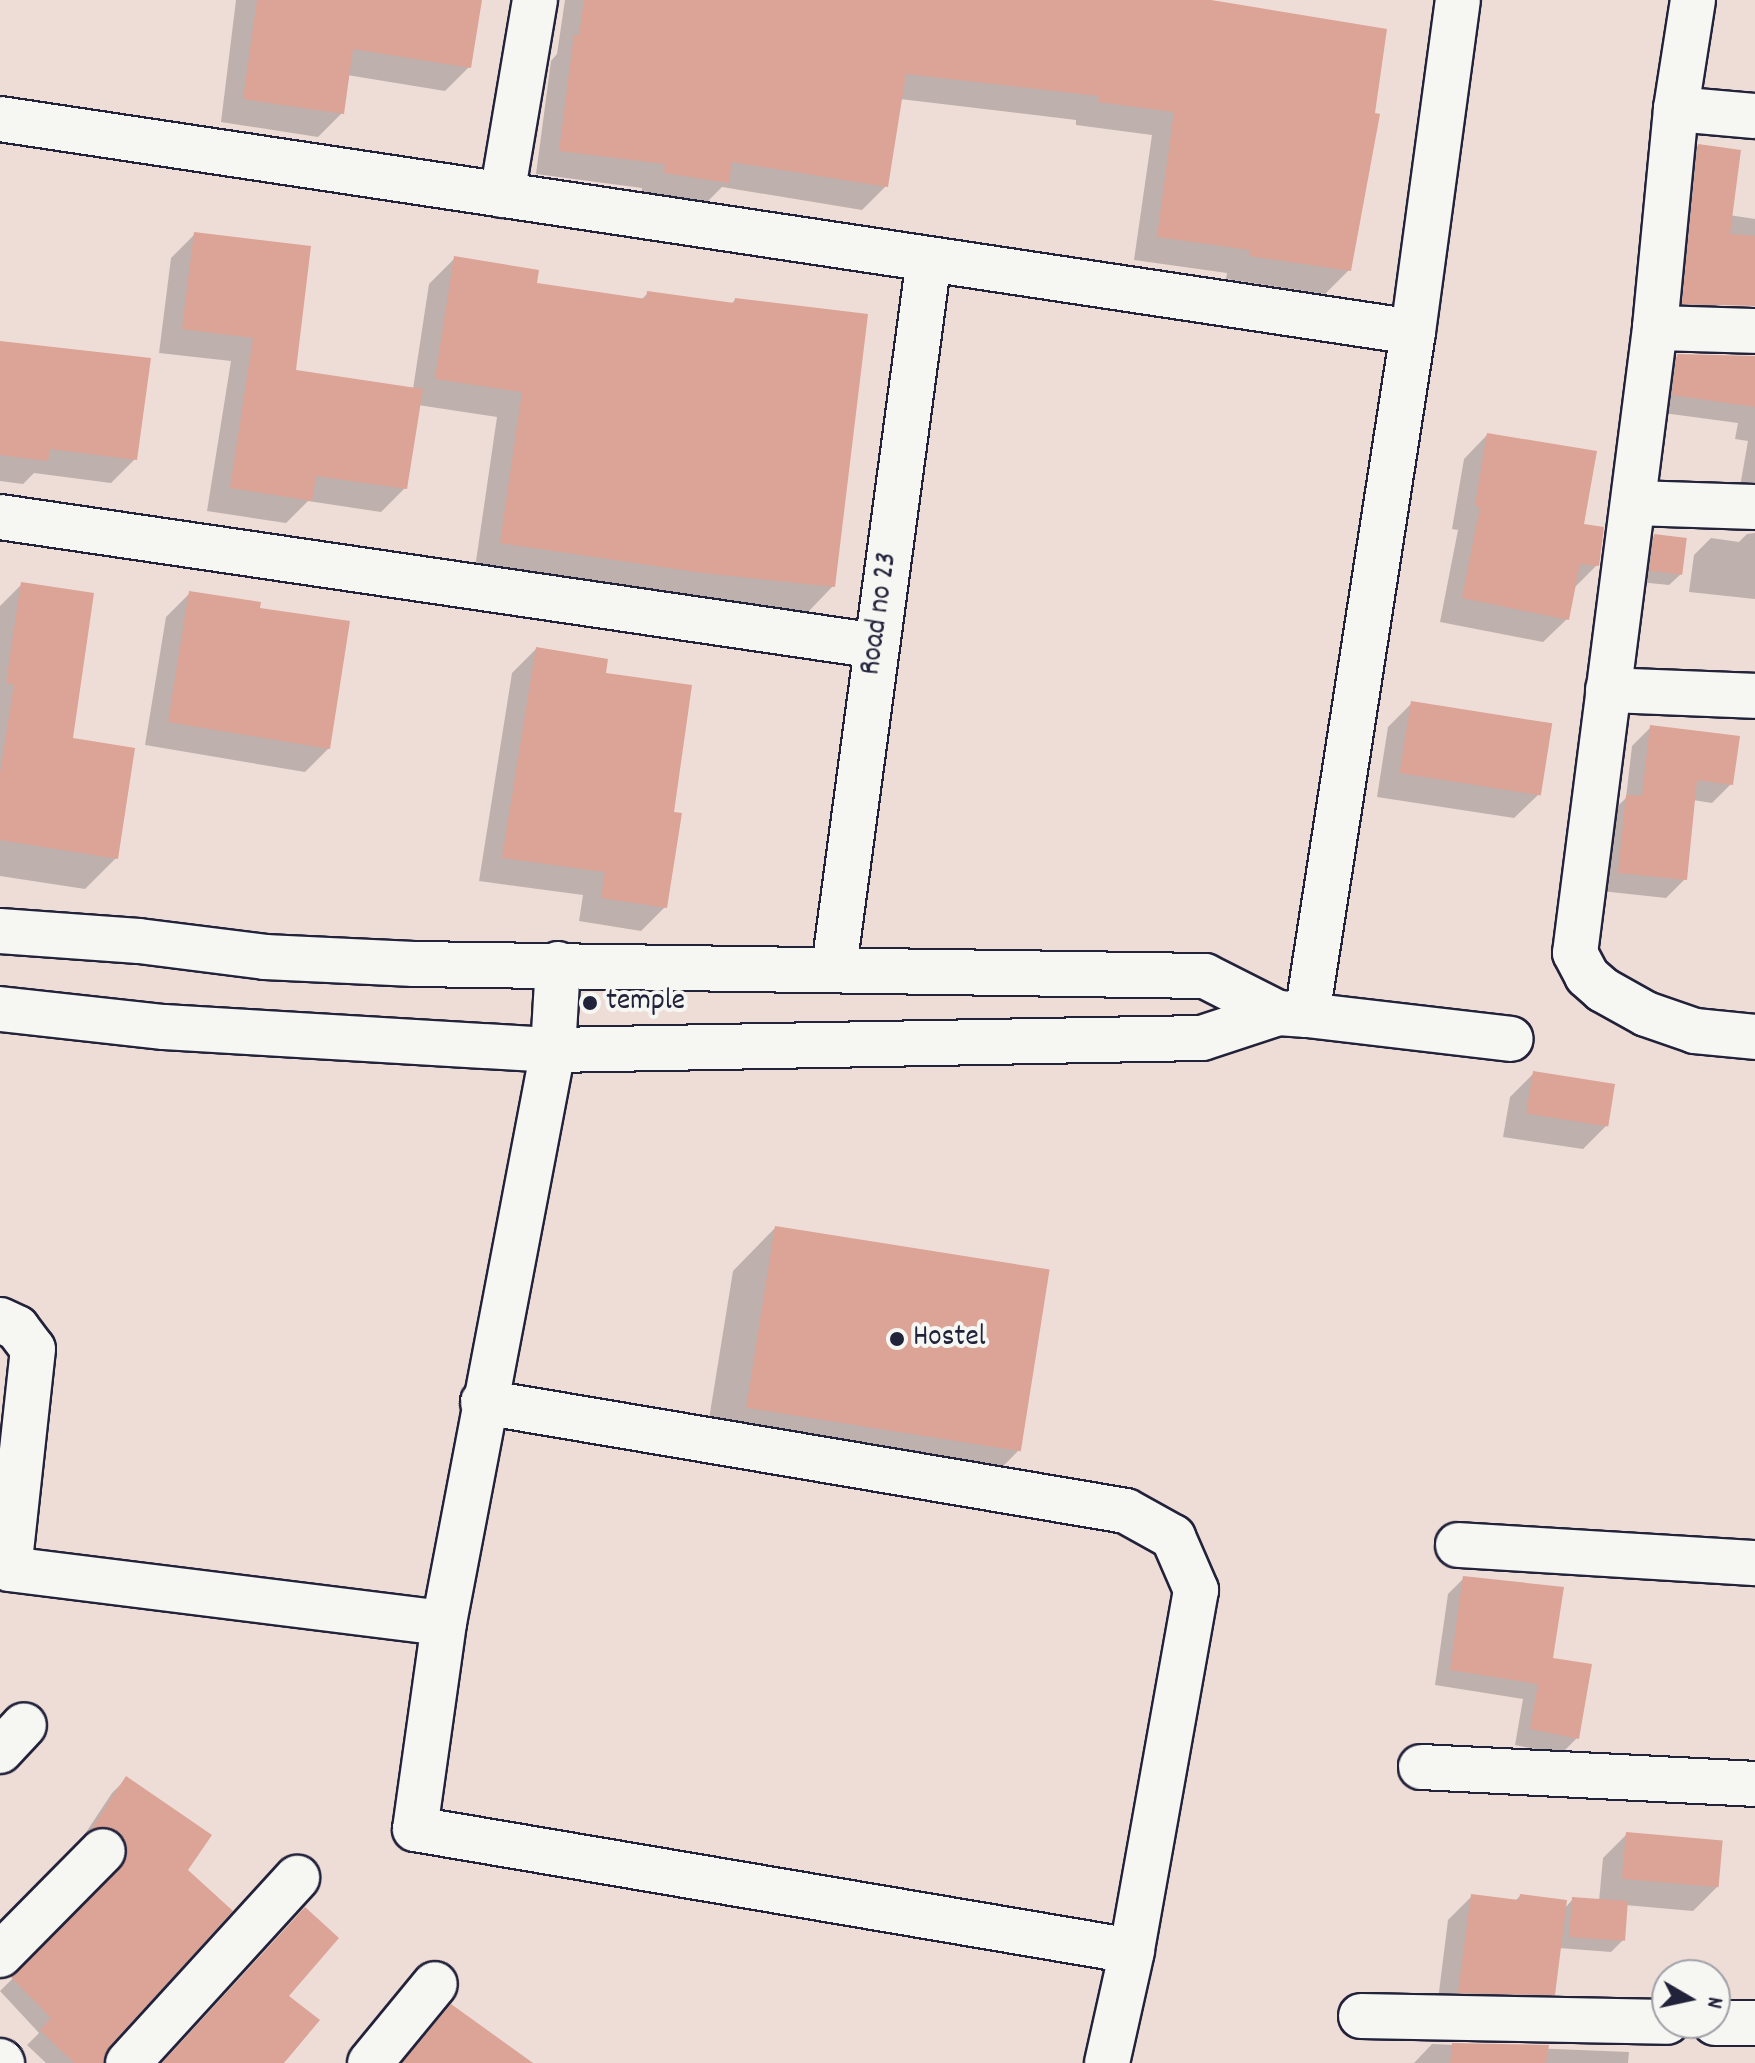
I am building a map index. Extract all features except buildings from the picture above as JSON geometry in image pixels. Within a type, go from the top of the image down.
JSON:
[{"type":"street","points":[[502,195],[535,0]]},
{"type":"street","points":[[1292,1014],[1413,332],[1458,0]]},
{"type":"street","points":[[1693,0],[1676,109],[1655,328],[1575,953],[1587,976],[1603,990],[1646,1014],[1695,1031],[1755,1037]]},
{"type":"street","points":[[1676,109],[1755,116]]},
{"type":"street","points":[[0,119],[1413,332]]},
{"type":"street","name":"Road no 23","points":[[834,968],[929,259]]},
{"type":"street","points":[[1655,328],[1755,331]]},
{"type":"street","points":[[1634,503],[1755,507]]},
{"type":"street","points":[[0,517],[877,646]]},
{"type":"street","points":[[1608,690],[1755,696]]},
{"type":"street","points":[[0,931],[139,941],[265,957],[414,964],[1205,976],[1292,1014],[1511,1039]]},
{"type":"street","points":[[558,964],[553,1050],[483,1402],[444,1623],[415,1829],[1132,1951]]},
{"type":"street","points":[[0,1009],[164,1027],[553,1050],[1202,1038],[1292,1014]]},
{"type":"street","points":[[0,1320],[17,1328],[33,1349],[9,1569],[444,1623]]},
{"type":"street","points":[[483,1402],[1126,1511],[1173,1537],[1196,1590],[1132,1951],[1107,2063]]},
{"type":"street","points":[[1458,1545],[1755,1563]]},
{"type":"street","points":[[1421,1767],[1755,1784]]},
{"type":"street","points":[[0,1955],[103,1851]]},
{"type":"street","points":[[128,2063],[297,1878]]},
{"type":"street","points":[[393,2055],[435,1984]]},
{"type":"street","points":[[1361,2016],[1651,2022]]},
{"type":"street","points":[[1731,2023],[1755,2023]]},
{"type":"place","name":"temple","points":[[590,1003]]},
{"type":"place","name":"Hostel","points":[[897,1339]]}]
